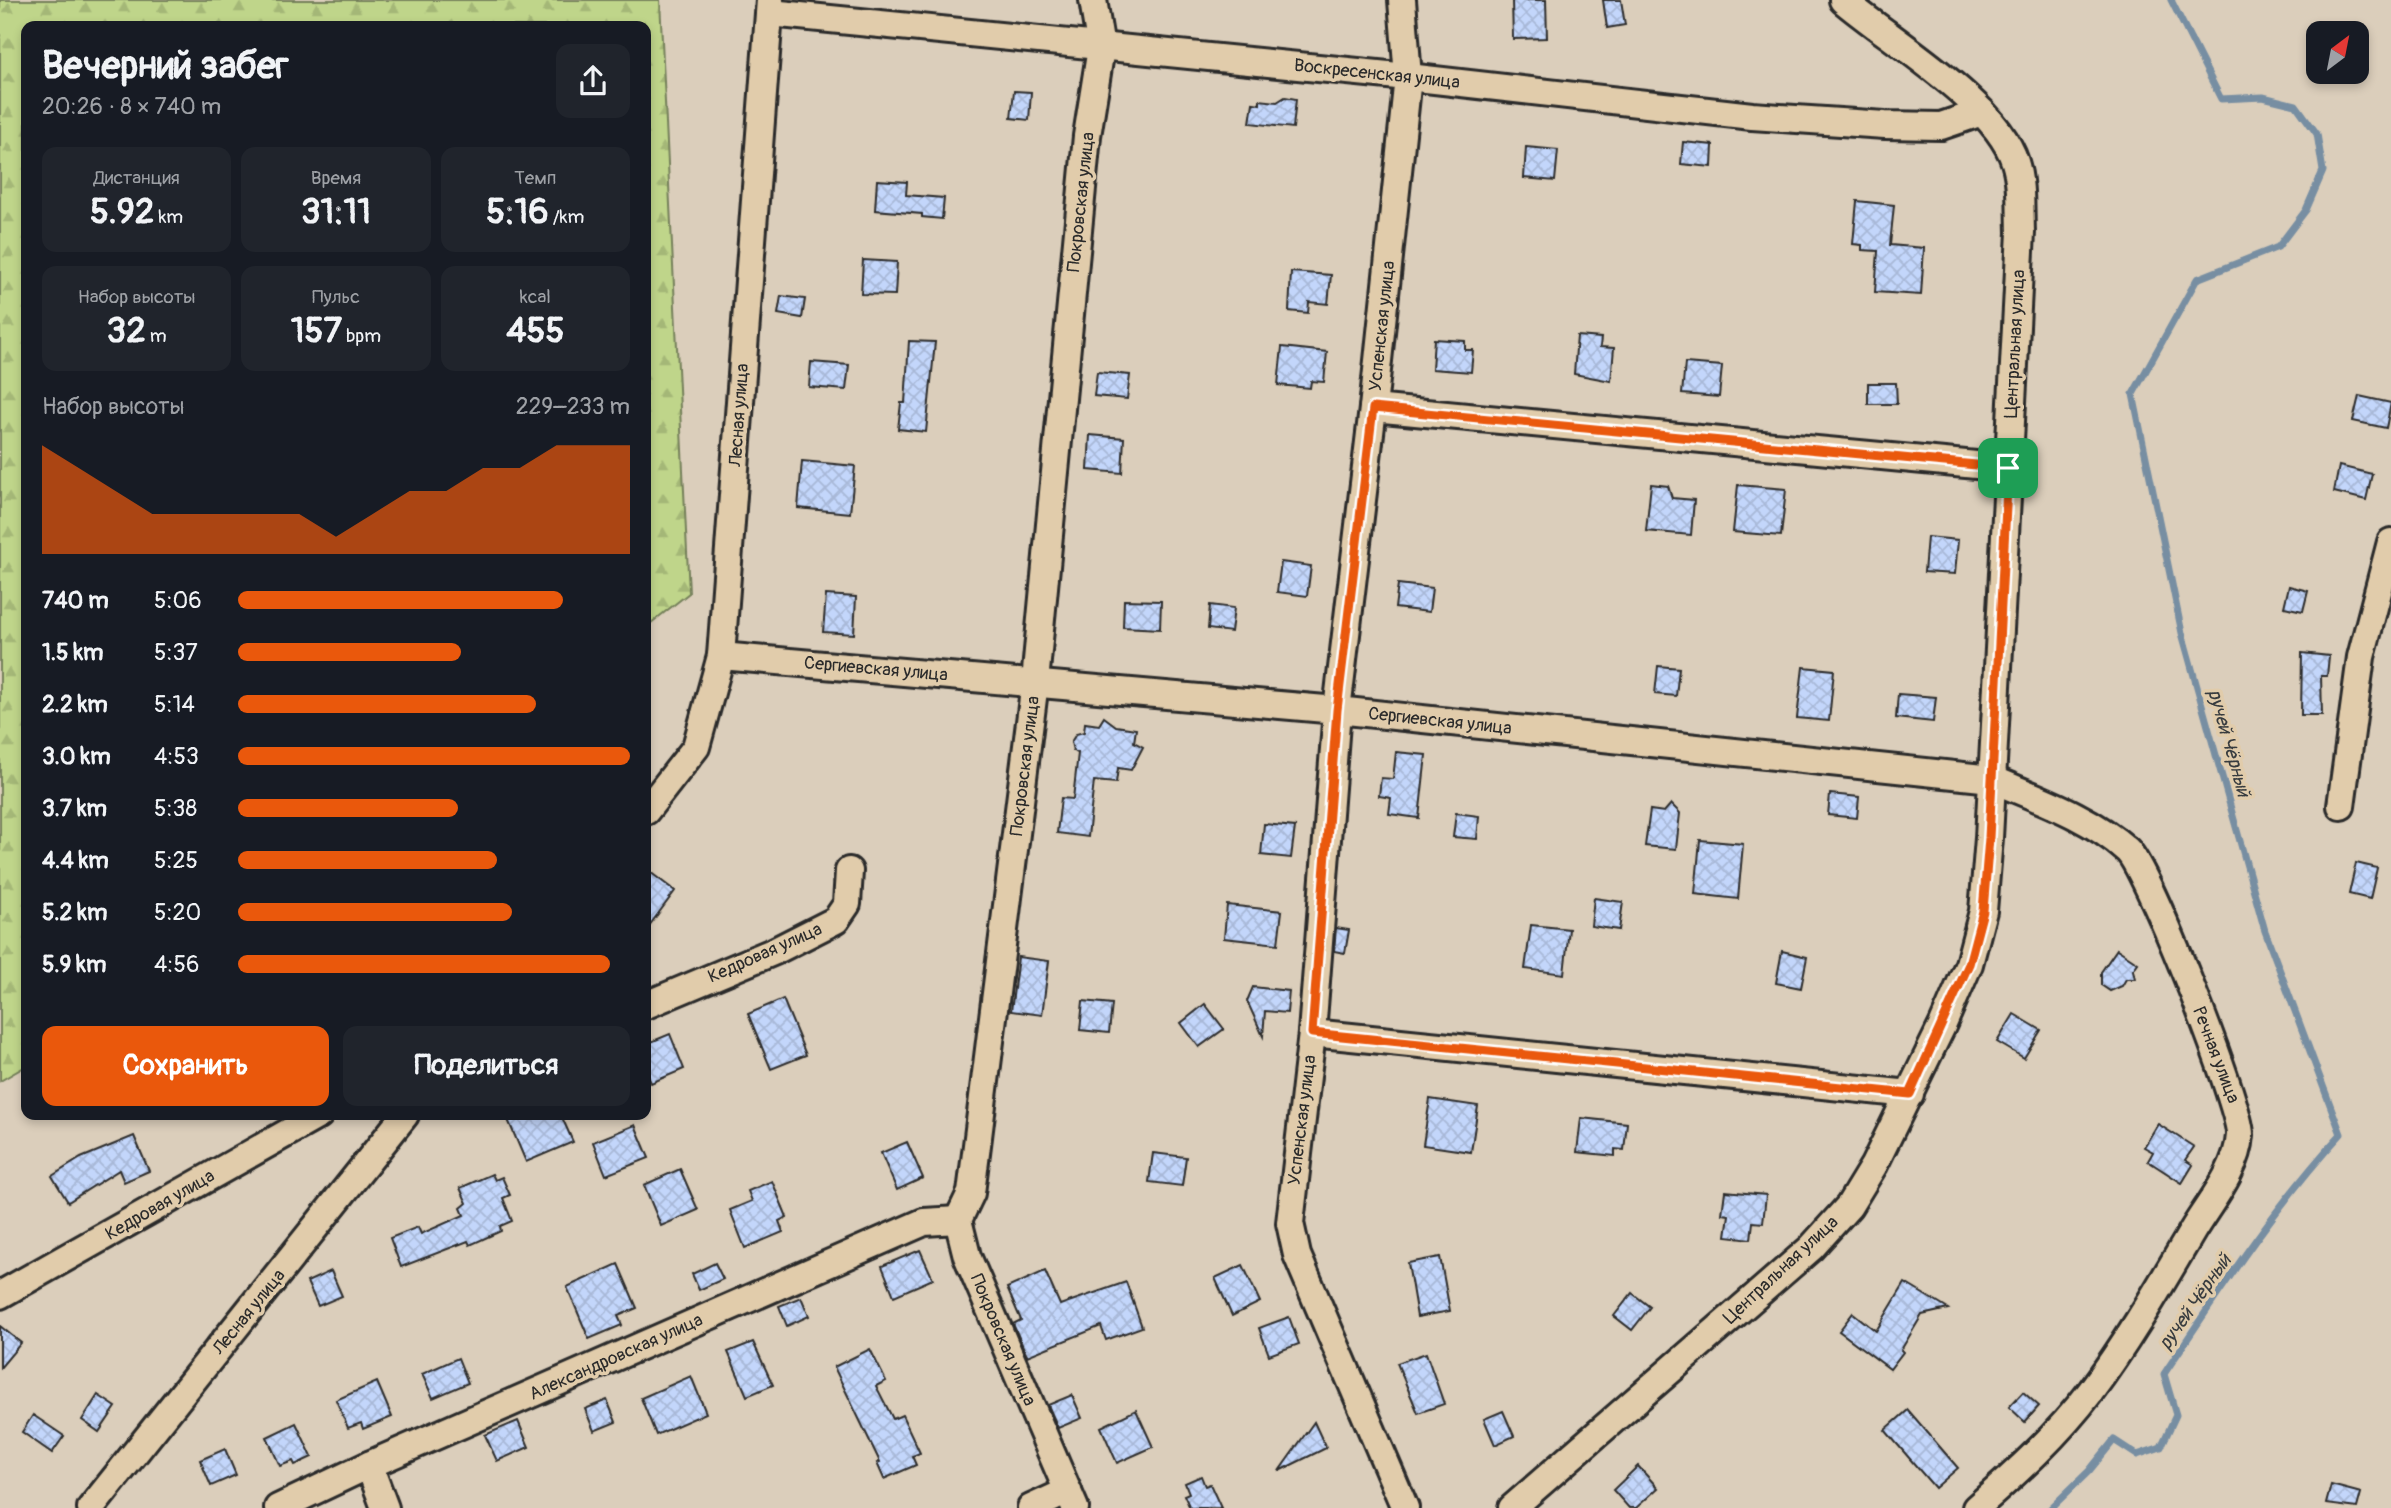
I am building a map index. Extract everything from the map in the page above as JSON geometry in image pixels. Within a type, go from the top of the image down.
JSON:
[{"type":"street","name":"Покровская улица","points":[[1072,1499],[967,1256],[958,1220],[971,1193],[1035,682],[1087,136],[1101,48],[1093,0]]},
{"type":"street","name":"Успенская улица","points":[[1402,0],[1408,77],[1373,408],[1337,710],[1312,1033],[1290,1223],[1297,1255],[1405,1508]]},
{"type":"street","name":"Центральная улица","points":[[1512,1508],[1811,1248],[1849,1206],[1910,1094],[1969,964],[1983,911],[2021,232],[2019,184],[2006,142],[1982,112],[1843,0]]},
{"type":"street","name":"Воскресенская улица","points":[[770,7],[1101,48],[1408,77],[1752,116],[1885,125],[1941,125],[1982,112]]},
{"type":"street","name":"Лесная улица","points":[[651,805],[696,747],[721,656],[770,7]]},
{"type":"street","points":[[1373,408],[2008,468]]},
{"type":"street","points":[[2341,806],[2361,657],[2391,542]]},
{"type":"street","name":"Сергиевская улица","points":[[721,656],[1337,710],[1992,779]]},
{"type":"street","name":"Речная улица","points":[[1976,1508],[2017,1472],[2063,1424],[2128,1339],[2227,1174],[2240,1135],[2229,1085],[2150,888],[2129,852],[2081,818],[1992,779]]},
{"type":"street","name":"Кедровая улица","points":[[651,1003],[775,951],[836,920],[847,904],[849,871]]},
{"type":"street","points":[[1312,1033],[1910,1094]]},
{"type":"street","name":"Кедровая улица","points":[[4,1296],[310,1120]]},
{"type":"street","name":"Лесная улица","points":[[91,1508],[401,1120]]},
{"type":"street","name":"Александровская улица","points":[[278,1508],[369,1465],[924,1222],[958,1220]]},
{"type":"street","points":[[369,1465],[385,1508]]},
{"type":"street","points":[[1031,1508],[1072,1499]]},
{"type":"green space","points":[[0,0],[660,0],[689,593],[651,623],[651,21],[21,21],[21,1069],[0,1081]]},
{"type":"building","points":[[1512,0],[1546,0],[1547,38],[1513,39]]},
{"type":"building","points":[[1603,0],[1621,0],[1625,25],[1607,28]]},
{"type":"building","points":[[1014,91],[1031,92],[1029,120],[1011,118]]},
{"type":"building","points":[[1285,97],[1296,99],[1293,128],[1250,123],[1253,103],[1260,104],[1260,100],[1277,102]]},
{"type":"building","points":[[1683,142],[1713,145],[1712,167],[1681,164]]},
{"type":"building","points":[[1526,147],[1558,150],[1555,181],[1524,178]]},
{"type":"building","points":[[877,180],[907,182],[906,195],[944,198],[942,219],[922,217],[922,214],[875,210]]},
{"type":"building","points":[[1857,201],[1894,205],[1890,245],[1924,248],[1921,295],[1875,292],[1878,251],[1862,250],[1862,245],[1853,244]]},
{"type":"building","points":[[863,260],[897,262],[895,295],[861,294]]},
{"type":"building","points":[[1291,272],[1331,275],[1328,304],[1309,302],[1308,313],[1289,311]]},
{"type":"building","points":[[781,296],[805,299],[802,318],[778,314]]},
{"type":"building","points":[[1577,336],[1601,338],[1600,347],[1614,348],[1611,381],[1574,374]]},
{"type":"building","points":[[1434,339],[1465,341],[1465,350],[1473,350],[1471,372],[1432,369]]},
{"type":"building","points":[[909,341],[935,342],[926,432],[898,429],[901,403],[905,403]]},
{"type":"building","points":[[1282,347],[1327,352],[1324,382],[1311,381],[1310,388],[1278,385]]},
{"type":"building","points":[[811,362],[849,365],[846,390],[809,387]]},
{"type":"building","points":[[1685,363],[1722,366],[1719,397],[1682,394]]},
{"type":"building","points":[[1097,372],[1130,375],[1127,399],[1094,396]]},
{"type":"building","points":[[1868,383],[1896,383],[1897,404],[1868,404]]},
{"type":"building","points":[[2359,396],[2391,403],[2386,428],[2353,421]]},
{"type":"building","points":[[1090,435],[1124,438],[1122,473],[1088,470]]},
{"type":"building","points":[[802,461],[855,466],[850,513],[798,508]]},
{"type":"building","points":[[2339,466],[2372,474],[2366,500],[2334,492]]},
{"type":"building","points":[[1651,484],[1668,486],[1672,498],[1694,500],[1691,535],[1646,531]]},
{"type":"building","points":[[1738,485],[1786,489],[1781,536],[1733,532]]},
{"type":"building","points":[[1927,537],[1958,540],[1955,574],[1924,572]]},
{"type":"building","points":[[1281,562],[1311,566],[1307,596],[1277,592]]},
{"type":"building","points":[[1398,584],[1432,588],[1429,612],[1395,608]]},
{"type":"building","points":[[2289,586],[2308,591],[2303,611],[2284,607]]},
{"type":"building","points":[[826,595],[856,597],[854,634],[823,632]]},
{"type":"building","points":[[1124,600],[1161,601],[1160,629],[1123,627]]},
{"type":"building","points":[[1210,605],[1234,608],[1231,632],[1208,629]]},
{"type":"building","points":[[2302,653],[2329,656],[2327,676],[2321,676],[2322,715],[2301,715]]},
{"type":"building","points":[[1658,666],[1679,668],[1676,696],[1655,694]]},
{"type":"building","points":[[1803,667],[1834,670],[1829,721],[1797,718]]},
{"type":"building","points":[[1898,694],[1936,697],[1933,722],[1896,718]]},
{"type":"building","points":[[1104,717],[1116,726],[1136,729],[1134,742],[1143,747],[1131,770],[1118,768],[1116,783],[1094,781],[1088,837],[1057,833],[1061,798],[1073,799],[1078,753],[1073,751],[1071,742],[1076,734],[1084,732],[1085,723],[1099,725]]},
{"type":"building","points":[[1396,752],[1426,755],[1419,818],[1389,814],[1391,798],[1379,796],[1381,778],[1393,779]]},
{"type":"building","points":[[1830,794],[1859,797],[1857,818],[1828,815]]},
{"type":"building","points":[[1671,804],[1680,813],[1676,849],[1645,846],[1650,810],[1664,812]]},
{"type":"building","points":[[1456,813],[1479,816],[1477,839],[1453,837]]},
{"type":"building","points":[[1264,824],[1295,827],[1291,858],[1261,855]]},
{"type":"building","points":[[1700,840],[1743,844],[1738,899],[1695,894]]},
{"type":"building","points":[[2356,863],[2377,868],[2370,899],[2349,894]]},
{"type":"building","points":[[651,873],[675,891],[651,923]]},
{"type":"building","points":[[1594,898],[1623,902],[1619,930],[1591,926]]},
{"type":"building","points":[[1227,905],[1282,911],[1278,944],[1224,938]]},
{"type":"building","points":[[1531,925],[1569,929],[1564,974],[1525,969]]},
{"type":"building","points":[[1336,928],[1349,930],[1345,953],[1334,951]]},
{"type":"building","points":[[2117,949],[2138,963],[2133,970],[2135,979],[2126,979],[2122,986],[2110,991],[2101,985],[2101,972]]},
{"type":"building","points":[[1782,951],[1807,957],[1801,988],[1776,983]]},
{"type":"building","points":[[1018,957],[1049,961],[1042,1015],[1011,1011]]},
{"type":"building","points":[[1253,987],[1289,991],[1287,1013],[1265,1011],[1263,1036],[1247,1001]]},
{"type":"building","points":[[783,999],[806,1055],[771,1069],[748,1014]]},
{"type":"building","points":[[1083,1001],[1112,1004],[1109,1033],[1080,1030]]},
{"type":"building","points":[[1205,1004],[1224,1029],[1199,1047],[1181,1023]]},
{"type":"building","points":[[2014,1014],[2041,1030],[2024,1058],[1997,1042]]},
{"type":"building","points":[[670,1034],[684,1069],[651,1083],[651,1042]]},
{"type":"building","points":[[1430,1099],[1478,1106],[1471,1152],[1423,1145]]},
{"type":"building","points":[[1581,1118],[1627,1123],[1624,1150],[1615,1149],[1615,1156],[1577,1152]]},
{"type":"building","points":[[508,1120],[563,1120],[573,1142],[526,1162]]},
{"type":"building","points":[[2158,1124],[2194,1147],[2185,1160],[2193,1165],[2182,1183],[2148,1161],[2153,1152],[2144,1147]]},
{"type":"building","points":[[635,1125],[649,1158],[606,1175],[593,1142]]},
{"type":"building","points":[[134,1136],[149,1171],[124,1182],[119,1170],[68,1202],[52,1176],[81,1158]]},
{"type":"building","points":[[907,1142],[923,1178],[897,1190],[881,1153]]},
{"type":"building","points":[[1153,1153],[1186,1157],[1182,1186],[1149,1182]]},
{"type":"building","points":[[680,1169],[698,1210],[661,1226],[644,1185]]},
{"type":"building","points":[[492,1174],[495,1180],[502,1177],[510,1195],[503,1198],[512,1221],[500,1226],[501,1231],[470,1245],[468,1241],[401,1267],[390,1238],[418,1227],[421,1234],[464,1215],[461,1208],[467,1203],[460,1188]]},
{"type":"building","points":[[772,1181],[787,1217],[779,1221],[783,1232],[745,1248],[730,1210],[752,1201],[748,1191]]},
{"type":"building","points":[[1725,1191],[1766,1195],[1763,1223],[1753,1222],[1751,1239],[1726,1236],[1729,1215],[1722,1214]]},
{"type":"building","points":[[920,1250],[933,1279],[894,1296],[882,1266]]},
{"type":"building","points":[[1440,1257],[1450,1311],[1417,1317],[1408,1263]]},
{"type":"building","points":[[715,1263],[723,1279],[699,1290],[692,1274]]},
{"type":"building","points":[[618,1264],[637,1308],[618,1316],[622,1325],[589,1339],[567,1287]]},
{"type":"building","points":[[1243,1265],[1260,1302],[1232,1316],[1215,1278]]},
{"type":"building","points":[[331,1271],[342,1296],[318,1306],[307,1282]]},
{"type":"building","points":[[1045,1271],[1060,1305],[1126,1282],[1142,1327],[1106,1340],[1101,1326],[1027,1356],[1013,1324],[1021,1320],[1007,1288]]},
{"type":"building","points":[[1905,1283],[1948,1309],[1922,1315],[1901,1350],[1903,1352],[1890,1369],[1839,1331],[1853,1313],[1876,1331]]},
{"type":"building","points":[[1632,1293],[1650,1307],[1632,1330],[1614,1316]]},
{"type":"building","points":[[801,1297],[809,1316],[787,1326],[779,1306]]},
{"type":"building","points":[[1289,1317],[1299,1344],[1269,1355],[1259,1328]]},
{"type":"building","points":[[0,1326],[21,1343],[0,1368]]},
{"type":"building","points":[[753,1342],[773,1385],[747,1396],[728,1352]]},
{"type":"building","points":[[870,1349],[886,1381],[876,1386],[893,1419],[902,1415],[920,1453],[912,1456],[916,1465],[884,1479],[877,1463],[880,1462],[834,1367]]},
{"type":"building","points":[[1426,1353],[1444,1404],[1418,1413],[1397,1363]]},
{"type":"building","points":[[458,1358],[468,1383],[433,1398],[422,1374]]},
{"type":"building","points":[[691,1376],[706,1413],[656,1435],[641,1398]]},
{"type":"building","points":[[377,1382],[392,1417],[363,1429],[361,1423],[348,1428],[336,1400]]},
{"type":"building","points":[[2023,1392],[2039,1406],[2025,1422],[2009,1407]]},
{"type":"building","points":[[98,1395],[116,1407],[99,1432],[82,1420]]},
{"type":"building","points":[[1072,1395],[1082,1418],[1058,1428],[1048,1405]]},
{"type":"building","points":[[607,1400],[616,1422],[594,1431],[585,1409]]},
{"type":"building","points":[[1136,1410],[1153,1447],[1117,1463],[1101,1427]]},
{"type":"building","points":[[1908,1410],[1958,1468],[1935,1488],[1885,1430]]},
{"type":"building","points":[[1503,1411],[1514,1436],[1495,1445],[1484,1419]]},
{"type":"building","points":[[33,1415],[64,1436],[52,1453],[22,1432]]},
{"type":"building","points":[[518,1421],[529,1447],[497,1461],[485,1435]]},
{"type":"building","points":[[1314,1422],[1326,1448],[1279,1471]]},
{"type":"building","points":[[296,1423],[312,1457],[295,1465],[293,1461],[280,1466],[267,1437]]},
{"type":"building","points":[[225,1449],[236,1475],[211,1486],[200,1460]]},
{"type":"building","points":[[1638,1466],[1658,1488],[1636,1508],[1629,1508],[1613,1490]]},
{"type":"building","points":[[1201,1476],[1205,1486],[1210,1484],[1221,1508],[1190,1508],[1184,1495],[1189,1493],[1185,1483]]},
{"type":"building","points":[[2331,1485],[2361,1493],[2357,1508],[2326,1504]]},
{"type":"waterway","name":"ручей Чёрный","points":[[2051,1508],[2089,1471],[2114,1440],[2137,1455],[2161,1447],[2176,1415],[2164,1374],[2270,1220],[2341,1134],[2265,931],[2182,633],[2133,394],[2197,279],[2278,247],[2306,210],[2323,171],[2317,134],[2296,105],[2263,97],[2221,99],[2171,0]]},
{"type":"route","points":[[1373,408],[2008,468],[1983,911],[1969,964],[1910,1094],[1312,1033],[1337,710],[1373,408]]}]
